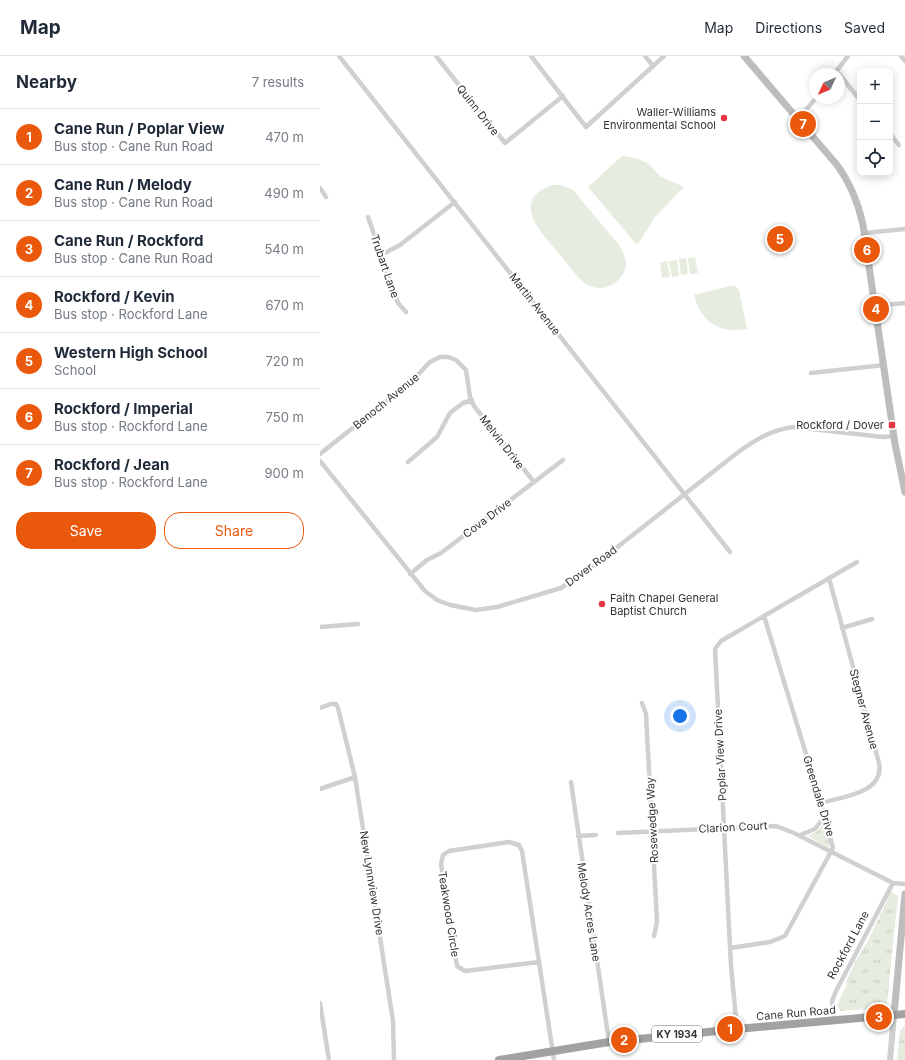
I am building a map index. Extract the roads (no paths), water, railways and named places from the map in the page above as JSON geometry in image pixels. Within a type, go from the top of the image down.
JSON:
[{"type":"highway","name":"Cane Run Road","points":[[499,1060],[609,1042],[737,1028],[905,1014]]},
{"type":"main road","points":[[744,56],[834,160],[849,182],[859,208],[894,436],[902,464],[905,492]]},
{"type":"main road","points":[[894,1016],[905,894]]},
{"type":"street","name":"Martin Avenue","points":[[339,56],[730,552]]},
{"type":"street","name":"Quinn Drive","points":[[436,56],[504,142],[563,96]]},
{"type":"street","points":[[531,56],[586,127],[664,56]]},
{"type":"street","points":[[645,56],[653,66]]},
{"type":"street","points":[[841,68],[848,56]]},
{"type":"street","points":[[902,56],[905,61]]},
{"type":"street","points":[[845,83],[857,97]]},
{"type":"street","points":[[798,119],[811,104]]},
{"type":"street","points":[[893,137],[899,144]]},
{"type":"street","points":[[320,188],[326,197]]},
{"type":"street","points":[[381,255],[400,245],[455,202]]},
{"type":"street","name":"Trubart Lane","points":[[368,217],[398,303],[406,312]]},
{"type":"street","points":[[864,233],[905,229]]},
{"type":"street","points":[[875,306],[905,303]]},
{"type":"street","name":"Benoch Avenue","points":[[320,454],[413,380],[434,359],[448,357],[463,365],[468,374],[470,396],[472,400]]},
{"type":"street","points":[[810,373],[884,365]]},
{"type":"street","points":[[408,462],[437,437],[450,414],[463,403],[472,400]]},
{"type":"street","name":"Melvin Drive","points":[[472,400],[474,406],[534,482]]},
{"type":"street","name":"Dover Road","points":[[320,461],[410,574],[429,595],[443,603],[462,609],[488,610],[561,588],[580,576],[754,441],[774,431],[793,427],[883,437],[894,436]]},
{"type":"street","name":"Cova Drive","points":[[410,574],[427,560],[441,553],[507,501],[563,460]]},
{"type":"street","name":"Poplar View Drive","points":[[737,1028],[730,948],[715,651],[721,642],[857,562]]},
{"type":"street","name":"Stegner Avenue","points":[[821,803],[865,790],[875,783],[880,773],[879,763],[829,578]]},
{"type":"street","name":"Greendale Drive","points":[[730,948],[770,942],[785,936],[833,845],[764,616]]},
{"type":"street","points":[[842,628],[872,619]]},
{"type":"street","points":[[320,627],[358,624]]},
{"type":"street","name":"Rosewedge Way","points":[[642,703],[646,714],[657,922],[654,936]]},
{"type":"street","name":"New Lynnview Drive","points":[[320,708],[336,704],[355,777],[393,1021],[394,1060]]},
{"type":"street","points":[[320,789],[355,777]]},
{"type":"street","name":"Melody Acres Lane","points":[[571,782],[609,1042]]},
{"type":"street","points":[[800,836],[815,829],[825,816]]},
{"type":"street","name":"Clarion Court","points":[[618,833],[769,825],[780,827],[800,836],[893,883],[905,884]]},
{"type":"street","points":[[578,836],[596,835]]},
{"type":"street","name":"Teakwood Circle","points":[[539,962],[472,972],[465,972],[460,969],[455,954],[441,864],[442,857],[446,852],[509,842],[519,845],[522,851],[553,1051],[554,1060]]},
{"type":"street","name":"Rockford Lane","points":[[834,1020],[832,1002],[836,991],[893,883]]},
{"type":"street","points":[[320,1003],[329,1060]]},
{"type":"street","points":[[890,1060],[894,1016]]},
{"type":"place","name":"Waller-Williams Environmental School","points":[[724,118]]},
{"type":"place","name":"Rockford / Jean","points":[[803,124]]},
{"type":"place","name":"Western High School","points":[[780,239]]},
{"type":"place","name":"Rockford / Imperial","points":[[867,250]]},
{"type":"place","name":"Rockford / Kevin","points":[[876,309]]},
{"type":"place","name":"Rockford / Dover","points":[[892,425]]},
{"type":"place","name":"Faith Chapel General Baptist Church","points":[[602,604]]},
{"type":"place","name":"Cane Run / Rockford","points":[[879,1017]]},
{"type":"place","name":"Cane Run / Poplar View","points":[[730,1029]]},
{"type":"place","name":"Cane Run / Melody","points":[[624,1040]]}]
